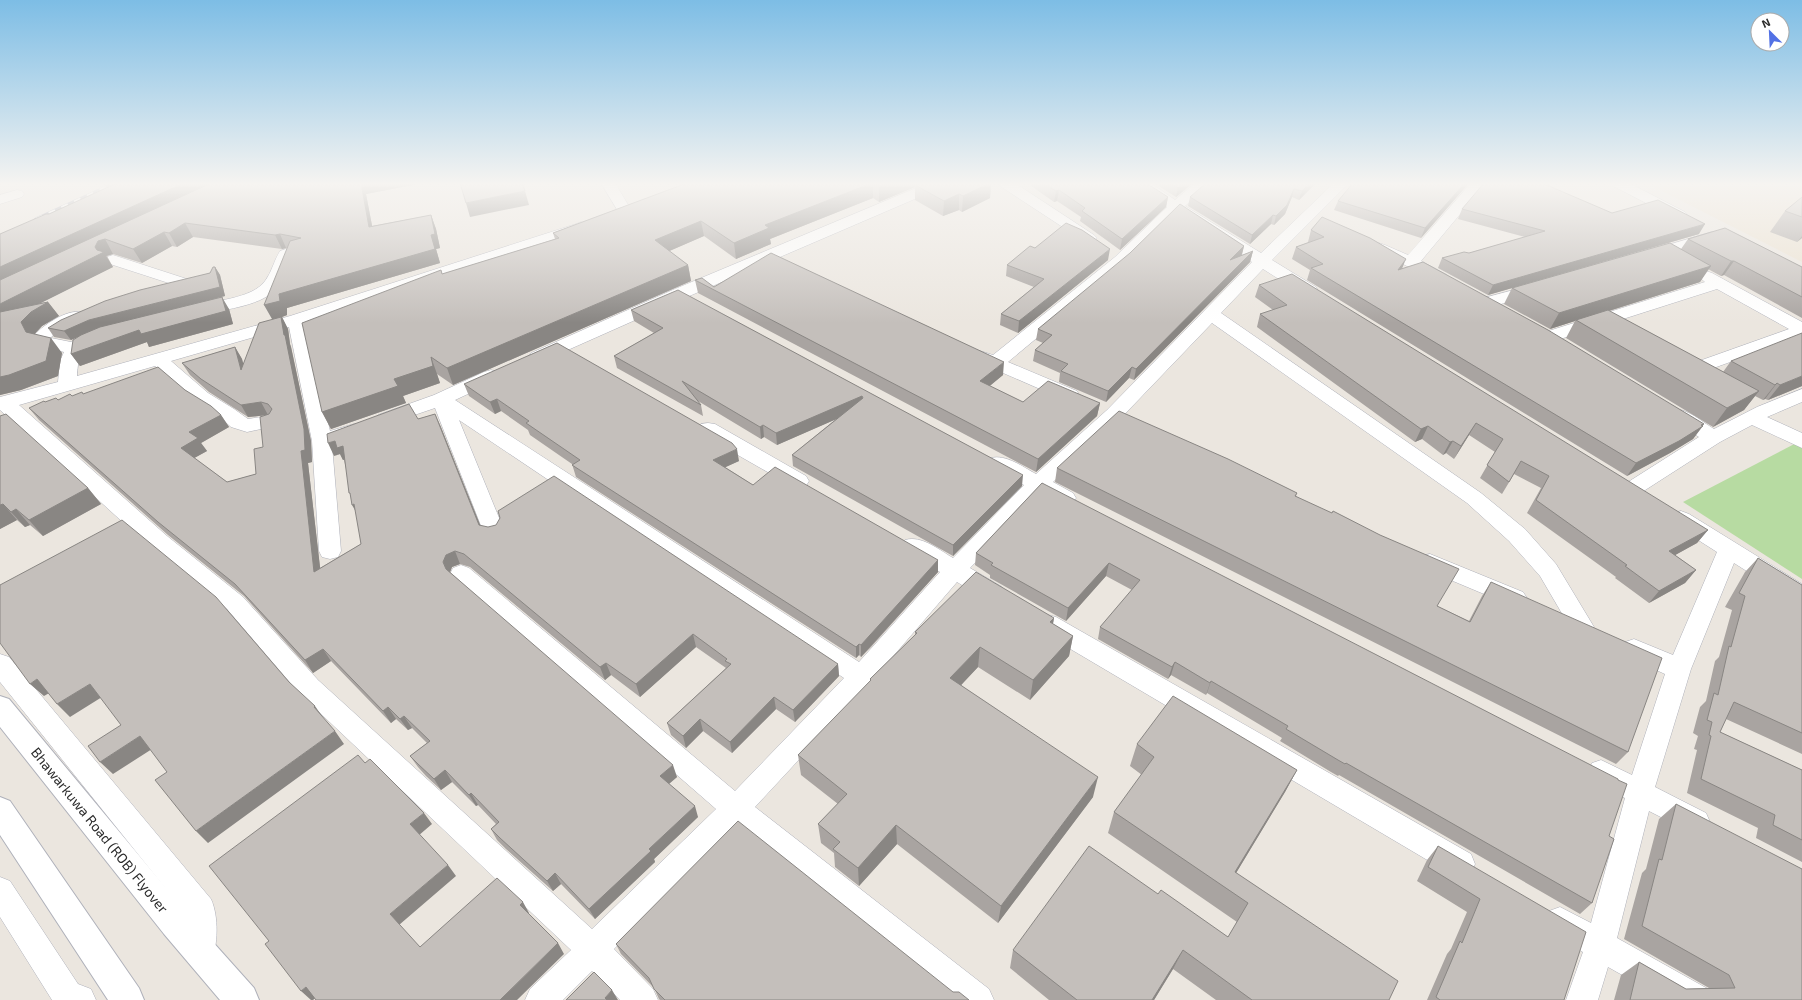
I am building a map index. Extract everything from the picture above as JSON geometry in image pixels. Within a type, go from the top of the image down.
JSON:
[{"type":"main road","name":"Bhawarkuwa Road (ROB) Flyover","points":[[0,707],[175,923],[242,1000]]},
{"type":"main road","points":[[0,810],[127,1000]]},
{"type":"street","points":[[2,403],[159,360],[296,320],[574,230]]},
{"type":"street","points":[[322,441],[441,399],[681,293],[831,230]]},
{"type":"street","points":[[1076,230],[1111,253]]},
{"type":"street","points":[[995,363],[1111,253],[1144,230]]},
{"type":"street","points":[[1212,230],[1322,298]]},
{"type":"street","points":[[541,1000],[594,950],[736,809],[861,676],[955,570],[1038,484],[1122,417],[1211,314],[1262,261],[1302,230]]},
{"type":"street","points":[[1411,262],[1439,230]]},
{"type":"street","points":[[1639,258],[1722,237],[1708,230]]},
{"type":"street","points":[[1362,241],[1411,262],[1452,284]]},
{"type":"street","points":[[1662,252],[1802,329]]},
{"type":"street","points":[[183,313],[243,299],[262,292],[270,286],[286,254]]},
{"type":"street","points":[[769,256],[790,266]]},
{"type":"street","points":[[113,260],[184,283]]},
{"type":"street","points":[[159,290],[201,279]]},
{"type":"street","points":[[1568,349],[1541,334],[1603,320],[1718,283]]},
{"type":"street","points":[[1507,315],[1479,299],[1547,285]]},
{"type":"street","points":[[681,293],[702,304]]},
{"type":"street","points":[[74,348],[50,344],[43,341],[42,337],[46,332],[89,309]]},
{"type":"street","points":[[1211,314],[1474,498],[1517,535],[1548,570],[1589,630],[1553,615]]},
{"type":"street","points":[[296,320],[322,441],[330,551]]},
{"type":"street","points":[[1603,320],[1623,332]]},
{"type":"street","points":[[1711,381],[1684,366],[1802,329]]},
{"type":"street","points":[[67,385],[70,354],[74,348],[86,340],[109,332]]},
{"type":"street","points":[[562,346],[583,357]]},
{"type":"street","points":[[960,346],[995,363],[1122,417]]},
{"type":"street","points":[[159,360],[201,397],[227,413],[238,424],[247,426],[268,422]]},
{"type":"street","points":[[1802,395],[1753,409],[1713,437],[1625,485],[1802,595]]},
{"type":"street","points":[[441,399],[493,530]]},
{"type":"street","points":[[441,399],[861,676]]},
{"type":"street","points":[[2,403],[159,542],[235,603],[309,687],[594,950],[642,1000]]},
{"type":"street","points":[[1660,405],[1713,437]]},
{"type":"street","points":[[1753,409],[1802,441]]},
{"type":"street","points":[[686,416],[817,491]]},
{"type":"street","points":[[982,454],[1087,509]]},
{"type":"street","points":[[893,535],[1010,602]]},
{"type":"street","points":[[1582,1000],[1600,945],[1640,792],[1679,669],[1729,549]]},
{"type":"street","points":[[1410,553],[1532,606]]},
{"type":"street","points":[[461,574],[736,809],[978,1000]]},
{"type":"street","points":[[1030,614],[1483,877]]},
{"type":"street","points":[[1616,642],[1679,669]]},
{"type":"street","points":[[0,664],[201,909],[200,952]]},
{"type":"street","points":[[1583,763],[1714,832]]},
{"type":"street","points":[[0,891],[68,996],[80,1000]]},
{"type":"street","points":[[1538,909],[1697,1000]]},
{"type":"shaded area","points":[[1738,230],[1802,230],[1802,262]]},
{"type":"green space","points":[[1802,440],[1802,579],[1683,502]]},
{"type":"building","points":[[10,230],[82,230],[0,267],[0,234]]},
{"type":"building","points":[[109,230],[174,230],[169,233],[164,232],[133,249],[105,239],[98,241],[95,247],[97,250],[104,252],[0,304],[0,280]]},
{"type":"building","points":[[235,230],[434,230],[435,234],[431,235],[435,249],[279,294],[280,301],[264,305],[290,241],[301,238],[280,234],[275,235]]},
{"type":"building","points":[[562,230],[680,230],[655,240],[688,265],[447,368],[431,357],[433,366],[394,379],[398,386],[322,412],[302,323],[441,270],[442,274],[559,238],[553,233]]},
{"type":"building","points":[[714,230],[765,230],[734,243]]},
{"type":"building","points":[[1058,230],[1081,230],[1110,249],[1019,321],[1001,314],[1044,279],[1007,265],[1030,246],[1035,248]]},
{"type":"building","points":[[1109,230],[1132,230],[1122,239]]},
{"type":"building","points":[[1154,230],[1219,230],[1244,246],[1230,260],[1253,251],[1136,369],[1132,367],[1108,391],[1061,371],[1068,364],[1035,350],[1052,335],[1038,329],[1130,253]]},
{"type":"building","points":[[1243,230],[1258,230],[1252,235]]},
{"type":"building","points":[[1311,230],[1351,230],[1370,238],[1406,259],[1398,270],[1423,262],[1548,330],[1704,424],[1679,441],[1636,463],[1311,268],[1323,264],[1296,247],[1324,237]]},
{"type":"building","points":[[1540,230],[1685,230],[1493,285],[1442,258],[1464,252],[1469,253],[1545,231]]},
{"type":"building","points":[[1719,230],[1728,230],[1802,267],[1802,297],[1734,261],[1731,261],[1688,239]]},
{"type":"building","points":[[1670,243],[1711,266],[1559,313],[1512,288]]},
{"type":"building","points":[[771,253],[1004,362],[980,381],[1023,402],[1048,381],[1100,403],[1038,459],[695,280],[702,278],[714,287]]},
{"type":"building","points":[[213,267],[215,267],[220,287],[89,320],[64,331],[48,328],[61,320],[105,301],[140,290],[210,273]]},
{"type":"building","points":[[1292,274],[1708,530],[1669,551],[1696,570],[1659,591],[1625,566],[1627,565],[1536,500],[1549,476],[1521,461],[1509,482],[1487,465],[1503,439],[1476,423],[1461,446],[1453,441],[1450,442],[1428,426],[1421,429],[1260,314],[1287,305],[1259,285]]},
{"type":"building","points":[[678,290],[1023,475],[953,545],[792,455],[863,398],[862,396],[776,433],[763,425],[760,427],[682,381],[701,405],[614,356],[663,328],[631,310]]},
{"type":"building","points":[[222,297],[226,311],[141,334],[139,330],[71,354],[73,340],[100,327]]},
{"type":"building","points":[[48,302],[31,312],[21,322],[26,332],[51,338],[46,361],[0,377],[0,312]]},
{"type":"building","points":[[1608,310],[1759,391],[1727,408],[1576,320]]},
{"type":"building","points":[[281,317],[304,429],[305,450],[301,451],[314,572],[361,544],[354,504],[352,505],[349,493],[343,446],[337,448],[335,441],[328,443],[327,434],[409,404],[418,419],[435,414],[479,525],[488,527],[496,525],[500,518],[498,511],[554,476],[838,664],[793,710],[774,697],[730,742],[700,719],[683,736],[667,723],[731,664],[725,661],[727,659],[693,634],[636,684],[606,663],[600,667],[464,554],[455,551],[446,555],[443,562],[446,569],[673,765],[660,776],[695,806],[649,849],[651,851],[589,909],[555,873],[547,881],[500,838],[491,829],[499,822],[471,793],[469,795],[445,770],[434,779],[410,756],[430,741],[404,716],[400,719],[388,707],[383,711],[323,649],[305,660],[235,584],[158,522],[29,408],[44,401],[45,402],[56,398],[58,400],[70,394],[72,396],[82,392],[83,394],[158,367],[185,390],[211,406],[221,415],[189,432],[198,438],[181,448],[227,482],[256,474],[254,449],[263,447],[260,417],[269,414],[272,409],[268,404],[261,402],[241,405],[201,379],[182,363],[235,347],[241,370],[259,323]]},
{"type":"building","points":[[1802,333],[1802,376],[1780,385],[1777,383],[1775,385],[1731,361]]},
{"type":"building","points":[[557,343],[732,443],[737,449],[713,460],[753,485],[775,467],[938,560],[861,645],[859,644],[856,647],[572,465],[580,460],[526,423],[529,421],[497,399],[490,402],[464,384]]},
{"type":"building","points":[[1119,411],[1228,459],[1297,493],[1295,496],[1332,513],[1333,511],[1380,535],[1459,569],[1437,606],[1470,622],[1491,582],[1662,658],[1628,752],[1057,468]]},
{"type":"building","points":[[6,414],[88,488],[29,520],[16,509],[11,512],[3,504],[0,505],[0,416]]},
{"type":"building","points":[[1042,483],[1627,784],[1609,836],[1614,839],[1592,903],[1346,763],[1345,764],[1338,760],[1286,729],[1288,726],[1211,681],[1210,683],[1175,662],[1172,667],[1100,627],[1140,580],[1109,563],[1068,608],[991,565],[993,563],[976,553]]},
{"type":"building","points":[[122,520],[216,597],[289,682],[315,706],[314,707],[335,731],[196,831],[155,780],[167,772],[140,736],[100,762],[88,746],[121,725],[90,684],[57,704],[37,679],[30,684],[0,643],[0,585]]},
{"type":"building","points":[[1758,558],[1802,585],[1802,733],[1734,702],[1720,732],[1802,770],[1802,840],[1773,825],[1775,815],[1701,779],[1711,736],[1709,735],[1712,722],[1707,720],[1714,693],[1718,695],[1729,646],[1731,647],[1745,596],[1739,593]]},
{"type":"building","points":[[976,572],[1054,618],[1050,622],[1073,636],[1033,680],[980,647],[950,678],[1098,777],[1001,906],[896,825],[858,868],[833,849],[840,842],[818,824],[847,794],[798,755],[871,680],[870,679],[917,633],[915,632]]},
{"type":"building","points":[[1173,696],[1297,770],[1235,872],[1398,981],[1389,1000],[1252,1000],[1183,950],[1152,1000],[1077,1000],[1013,950],[1089,846],[1158,894],[1161,890],[1228,937],[1248,903],[1114,812],[1154,757],[1137,744]]},
{"type":"building","points":[[358,755],[365,763],[370,759],[424,813],[410,824],[448,865],[390,914],[420,947],[497,878],[523,902],[520,905],[558,943],[500,1000],[316,1000],[306,987],[301,991],[265,944],[269,941],[209,866]]},
{"type":"building","points":[[1676,804],[1802,869],[1802,1000],[1630,1000],[1639,962],[1686,989],[1735,988],[1729,975],[1642,926],[1659,859],[1662,860]]},
{"type":"building","points":[[738,821],[953,992],[959,992],[969,1000],[665,1000],[654,989],[649,978],[616,944]]},
{"type":"building","points":[[1438,846],[1586,932],[1564,1000],[1440,1000],[1436,997],[1460,941],[1462,943],[1480,899],[1428,867]]},
{"type":"building","points":[[594,972],[612,990],[605,998],[607,1000],[566,1000]]}]
